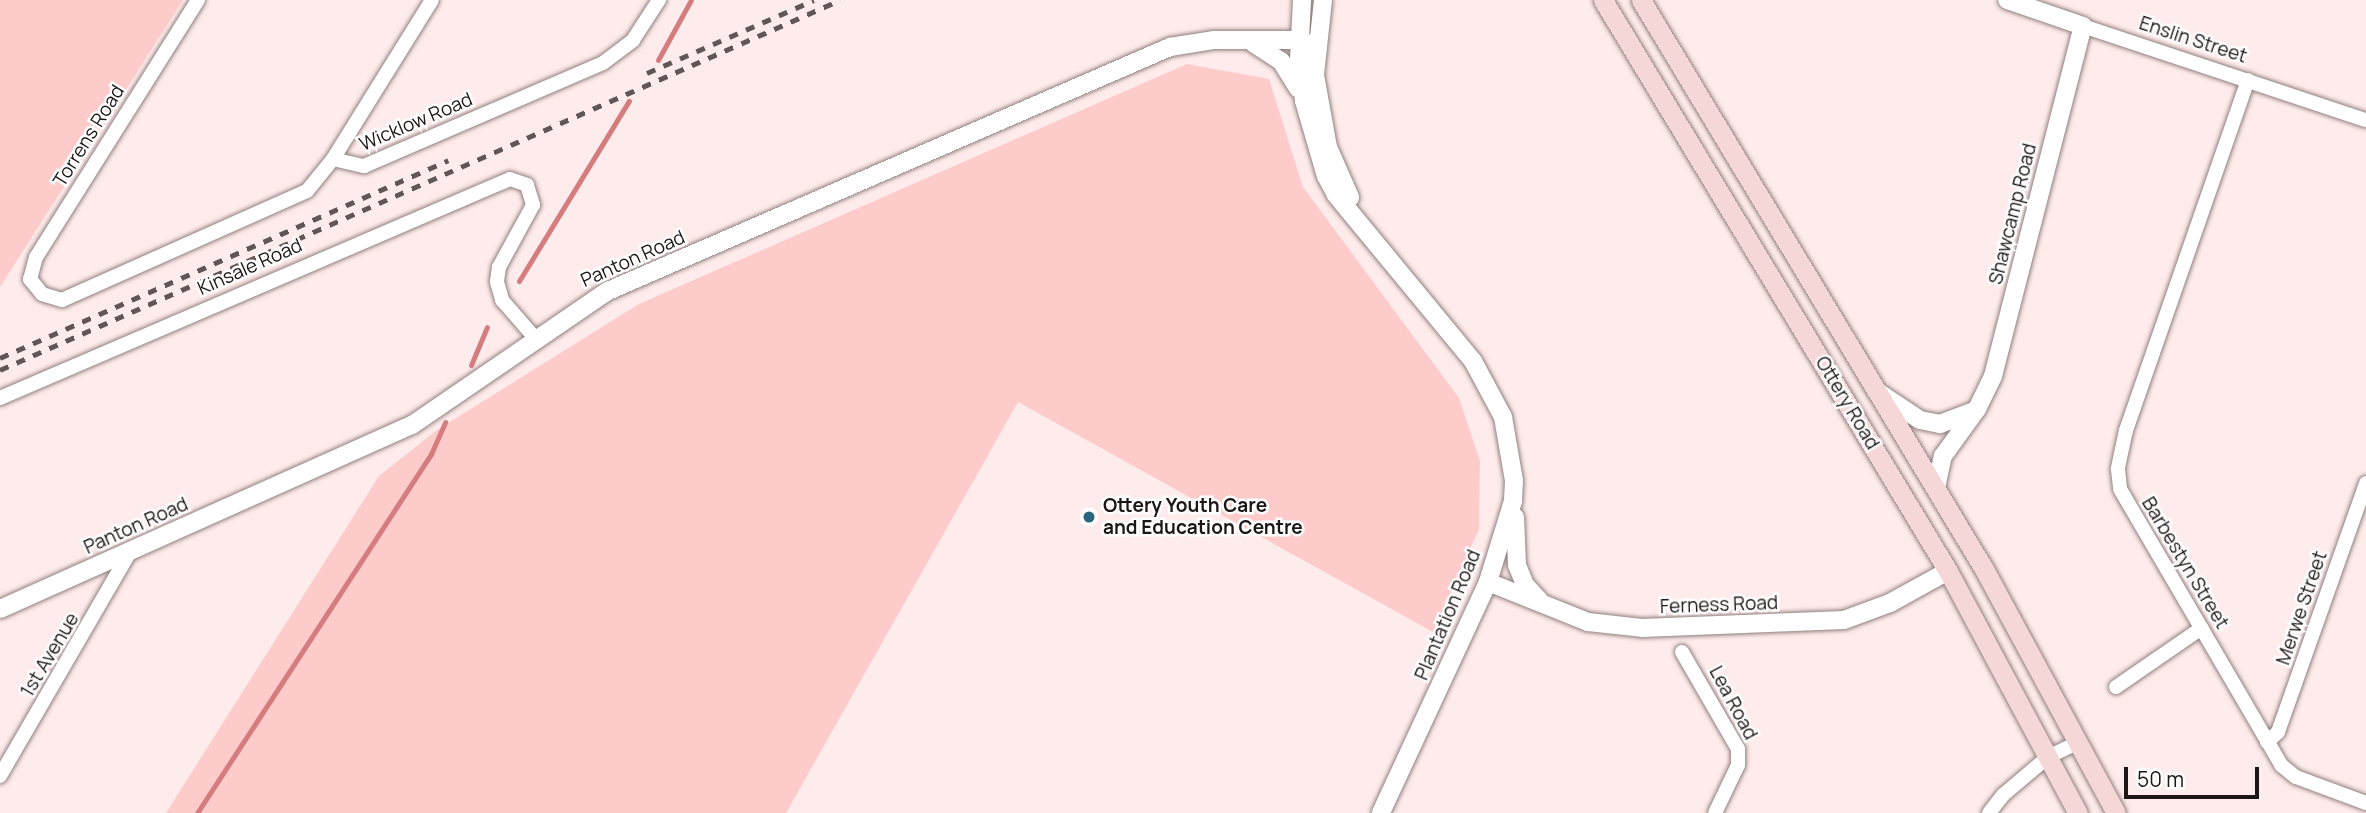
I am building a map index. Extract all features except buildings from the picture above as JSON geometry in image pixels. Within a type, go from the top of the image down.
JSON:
[{"type":"main road","name":"Ottery Road","points":[[1603,0],[1948,571],[2078,813]]},
{"type":"main road","name":"Ottery Road","points":[[1641,0],[1984,569],[2116,813]]},
{"type":"street","name":"Torrens Road","points":[[198,0],[36,257],[30,279],[42,294],[62,300],[299,196],[333,159]]},
{"type":"street","points":[[333,159],[432,0]]},
{"type":"street","name":"Wicklow Road","points":[[333,159],[363,166],[623,50],[659,0]]},
{"type":"street","name":"Plantation Road","points":[[1302,0],[1328,147],[1360,220]]},
{"type":"street","name":"Plantation Road","points":[[1323,0],[1308,44],[1304,101],[1326,176],[1336,195],[1360,220],[1483,377],[1508,435],[1513,501],[1488,582],[1381,813]]},
{"type":"street","name":"Enslin Street","points":[[2007,0],[2366,120]]},
{"type":"street","name":"Shawcamp Road","points":[[1936,488],[1942,456],[1977,410],[1993,376],[2083,26]]},
{"type":"street","name":"Panton Road","points":[[0,609],[412,425],[535,338],[608,291],[1170,47],[1193,41],[1308,44]]},
{"type":"street","points":[[1250,41],[1281,61],[1304,101]]},
{"type":"street","name":"Barbestyn Street","points":[[2248,80],[2126,430],[2118,469],[2129,510],[2202,628],[2281,765],[2296,777],[2366,803]]},
{"type":"street","name":"Kinsale Road","points":[[0,398],[492,183],[518,180],[533,193],[533,205],[499,267],[497,282],[502,300],[535,338]]},
{"type":"street","points":[[1878,393],[1920,420],[1940,424],[1977,410]]},
{"type":"street","name":"Merwe Street","points":[[2267,742],[2278,732],[2366,483]]},
{"type":"street","points":[[1513,501],[1517,565],[1530,593],[1548,607]]},
{"type":"street","name":"1st Avenue","points":[[0,776],[130,552]]},
{"type":"street","name":"Ferness Road","points":[[1488,582],[1588,622],[1628,628],[1824,622],[1863,615],[1948,571]]},
{"type":"street","points":[[2116,687],[2202,628]]},
{"type":"street","name":"Lea Road","points":[[1682,652],[1738,749],[1738,765],[1716,813]]},
{"type":"street","points":[[1989,813],[2003,794],[2048,757],[2077,743]]},
{"type":"shaded area","points":[[0,0],[183,0],[0,287]]},
{"type":"shaded area","points":[[1187,64],[1269,79],[1303,187],[1459,398],[1480,461],[1479,529],[1433,632],[1018,402],[786,813],[166,813],[379,476],[437,430],[639,304]]},
{"type":"waterway","points":[[658,60],[691,0]]},
{"type":"waterway","points":[[519,281],[629,101]]},
{"type":"waterway","points":[[471,365],[487,327]]},
{"type":"waterway","points":[[197,813],[431,454],[445,422]]},
{"type":"railway","points":[[647,73],[814,0]]},
{"type":"railway","points":[[0,370],[840,0]]},
{"type":"railway","points":[[0,358],[448,160]]},
{"type":"place","name":"Ottery Youth Care and Education Centre","points":[[1089,517]]}]
